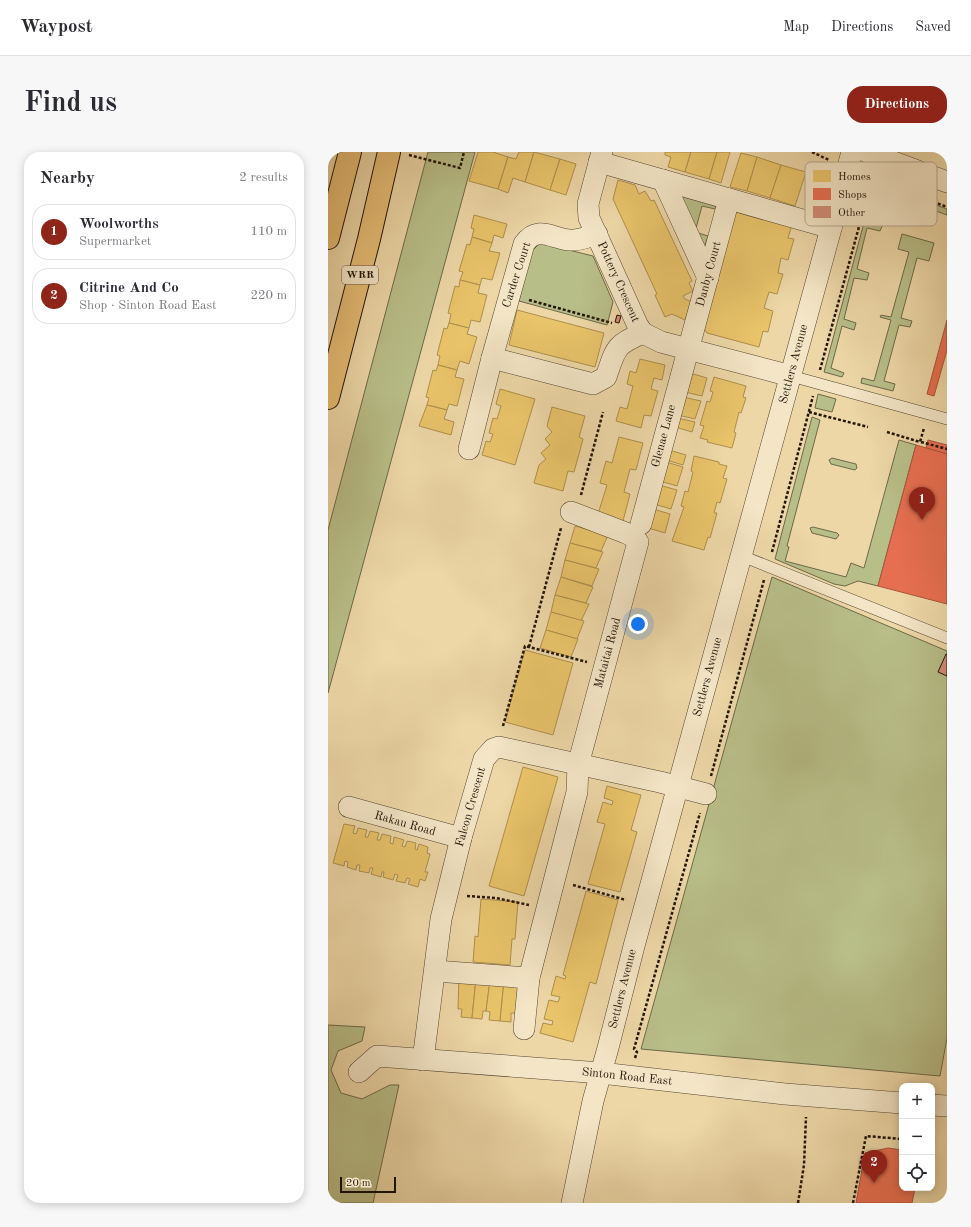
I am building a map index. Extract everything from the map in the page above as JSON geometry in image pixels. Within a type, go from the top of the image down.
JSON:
[{"type":"highway","points":[[328,238],[350,152]]},
{"type":"highway","name":"WRR","points":[[328,398],[369,239],[398,153]]},
{"type":"street","points":[[866,152],[893,162]]},
{"type":"street","points":[[601,155],[663,180],[805,221]]},
{"type":"street","name":"Pottery Crescent","points":[[601,155],[588,204],[589,218],[638,326],[643,333],[661,342],[791,376]]},
{"type":"street","points":[[937,178],[947,182]]},
{"type":"street","points":[[663,180],[708,278]]},
{"type":"street","name":"Danby Court","points":[[688,349],[729,199]]},
{"type":"street","points":[[824,226],[831,228]]},
{"type":"street","name":"Settlers Avenue","points":[[572,1203],[593,1101],[831,228]]},
{"type":"street","name":"Carder Court","points":[[469,449],[492,358],[524,244],[530,236],[537,233],[569,240],[578,240],[597,234]]},
{"type":"street","points":[[492,358],[593,384],[606,377],[617,347],[624,341],[643,333]]},
{"type":"street","name":"Glenae Lane","points":[[639,533],[688,349]]},
{"type":"street","points":[[571,510],[634,537],[639,533]]},
{"type":"street","name":"Mataitai Road","points":[[524,1029],[529,978],[577,792],[578,765],[639,533]]},
{"type":"street","name":"Falcon Crescent","points":[[423,1060],[441,919],[461,838],[484,759],[493,749],[499,747],[678,787],[706,795]]},
{"type":"street","name":"Rakau Road","points":[[349,807],[461,838]]},
{"type":"street","points":[[435,971],[529,978]]},
{"type":"street","name":"Sinton Road East","points":[[359,1072],[376,1056],[601,1073],[785,1094],[899,1103]]},
{"type":"street","points":[[935,1105],[947,1106]]},
{"type":"lane","points":[[791,376],[947,419]]},
{"type":"lane","points":[[742,556],[947,638]]},
{"type":"path","points":[[398,153],[460,168],[464,152]]},
{"type":"path","points":[[812,152],[843,157]]},
{"type":"path","points":[[937,203],[947,207]]},
{"type":"path","points":[[819,372],[859,226]]},
{"type":"path","points":[[524,298],[612,323]]},
{"type":"path","points":[[637,1052],[634,1048],[706,795],[814,395]]},
{"type":"path","points":[[529,647],[603,412]]},
{"type":"path","points":[[809,412],[868,427]]},
{"type":"path","points":[[887,432],[920,442],[925,422]]},
{"type":"path","points":[[921,442],[947,450]]},
{"type":"path","points":[[503,726],[525,646],[594,664]]},
{"type":"path","points":[[555,880],[627,900]]},
{"type":"path","points":[[462,896],[513,900],[546,911]]},
{"type":"path","points":[[798,1203],[804,1165],[806,1117]]},
{"type":"path","points":[[853,1203],[866,1136],[899,1139]]},
{"type":"green space","points":[[428,152],[475,152],[328,693],[328,530]]},
{"type":"green space","points":[[675,194],[717,204],[715,209],[702,206],[695,232],[708,236],[703,251]]},
{"type":"green space","points":[[937,205],[947,209],[947,215],[937,211]]},
{"type":"green space","points":[[863,226],[882,226],[880,231],[867,228],[857,269],[869,273],[867,280],[854,278],[844,319],[856,323],[854,330],[842,326],[831,368],[844,373],[842,377],[824,372]]},
{"type":"green space","points":[[902,234],[934,243],[929,261],[917,258],[901,318],[912,321],[910,327],[899,325],[884,381],[895,384],[893,391],[861,383],[862,378],[874,381],[891,320],[880,317],[881,315],[891,317],[909,252],[898,249]]},
{"type":"green space","points":[[540,243],[593,256],[613,302],[607,325],[519,301],[529,254]]},
{"type":"green space","points":[[818,394],[836,399],[832,412],[815,408]]},
{"type":"green space","points":[[812,417],[820,420],[787,546],[789,547],[785,561],[846,577],[851,563],[864,568],[899,440],[916,445],[878,586],[858,581],[845,586],[834,584],[775,559]]},
{"type":"green space","points":[[832,458],[856,464],[857,468],[855,470],[831,464],[829,460]]},
{"type":"green space","points":[[813,527],[837,533],[839,535],[836,539],[812,533],[810,528]]},
{"type":"green space","points":[[772,577],[947,651],[947,1038],[940,1076],[641,1049]]},
{"type":"green space","points":[[328,1025],[365,1027],[362,1041],[338,1051],[331,1070],[341,1093],[362,1099],[390,1085],[399,1085],[373,1203],[328,1203]]},
{"type":"building: Homes","points":[[478,152],[493,152],[508,157],[498,189],[469,181]]},
{"type":"building: Homes","points":[[519,152],[534,152],[525,182],[513,178],[508,193],[498,189],[508,157],[516,159]]},
{"type":"building: Homes","points":[[534,152],[560,159],[550,190],[525,182]]},
{"type":"building: Homes","points":[[665,152],[691,152],[685,172],[668,167],[671,157],[665,155]]},
{"type":"building: Homes","points":[[691,152],[717,152],[709,179],[685,172]]},
{"type":"building: Homes","points":[[717,152],[730,152],[721,183],[709,179]]},
{"type":"building: Homes","points":[[741,153],[757,157],[747,191],[730,187]]},
{"type":"building: Homes","points":[[757,157],[781,165],[770,198],[747,191]]},
{"type":"building: Homes","points":[[560,159],[576,164],[566,195],[550,190]]},
{"type":"building: Homes","points":[[781,165],[805,172],[795,206],[770,198]]},
{"type":"building: Homes","points":[[618,180],[635,185],[639,194],[645,191],[651,201],[654,200],[692,281],[689,283],[693,291],[683,296],[685,299],[692,302],[685,320],[672,314],[665,317],[655,295],[657,294],[613,199]]},
{"type":"building: Homes","points":[[737,211],[792,225],[788,238],[794,239],[788,260],[781,258],[778,273],[783,274],[777,294],[769,292],[764,308],[773,311],[768,332],[763,331],[759,347],[707,333],[702,325],[730,214]]},
{"type":"building: Homes","points":[[474,215],[507,224],[503,238],[494,235],[492,243],[472,237],[474,229],[471,228]]},
{"type":"building: Homes","points":[[472,237],[492,243],[489,251],[500,253],[492,280],[482,278],[480,285],[460,280],[463,272],[459,271],[467,244],[470,245]]},
{"type":"building: Homes","points":[[460,280],[480,285],[478,293],[487,295],[480,322],[471,320],[469,328],[449,323],[451,314],[448,313],[455,286],[459,287]]},
{"type":"building: Homes","points":[[517,310],[604,333],[595,367],[509,345]]},
{"type":"building: Homes","points":[[449,323],[469,328],[467,334],[477,337],[469,364],[460,361],[457,370],[438,365],[440,356],[437,355],[444,328],[447,329]]},
{"type":"building: Homes","points":[[640,359],[665,365],[662,380],[654,378],[651,389],[658,391],[651,416],[644,415],[641,428],[616,421],[620,407],[627,409],[633,386],[627,384],[630,371],[636,373]]},
{"type":"building: Homes","points":[[438,365],[457,370],[455,377],[464,379],[457,406],[449,404],[447,410],[427,405],[429,398],[426,397],[433,370],[436,371]]},
{"type":"building: Homes","points":[[690,373],[707,378],[702,396],[685,392]]},
{"type":"building: Homes","points":[[714,377],[746,386],[743,397],[746,398],[741,413],[739,412],[732,448],[707,442],[708,440],[700,438],[704,426],[700,425],[707,401],[710,402],[713,392],[710,391]]},
{"type":"building: Homes","points":[[500,389],[535,399],[515,465],[482,455],[486,441],[490,442],[493,434],[489,433],[493,418],[497,419],[501,406],[496,404]]},
{"type":"building: Homes","points":[[683,397],[701,401],[695,419],[678,415]]},
{"type":"building: Homes","points":[[427,405],[447,410],[444,419],[454,422],[451,435],[419,426]]},
{"type":"building: Homes","points":[[552,407],[585,416],[579,437],[583,439],[574,472],[568,471],[563,491],[534,483],[539,465],[546,459],[541,453],[550,445],[545,439],[552,432],[547,426]]},
{"type":"building: Homes","points":[[678,418],[695,422],[692,432],[675,427]]},
{"type":"building: Homes","points":[[619,437],[643,443],[636,470],[630,469],[624,492],[630,494],[623,521],[598,514],[607,485],[600,483],[606,461],[612,463]]},
{"type":"building: Homes","points":[[669,450],[686,455],[683,465],[666,460]]},
{"type":"building: Homes","points":[[694,456],[719,462],[719,464],[727,466],[723,478],[727,479],[720,503],[717,502],[714,513],[717,513],[710,538],[708,537],[704,550],[672,541],[684,507],[681,506],[685,491],[688,492],[693,472],[691,471]]},
{"type":"building: Homes","points":[[666,462],[683,467],[677,486],[660,481]]},
{"type":"building: Homes","points":[[659,485],[677,490],[671,509],[654,504]]},
{"type":"building: Homes","points":[[653,509],[670,514],[665,533],[648,528]]},
{"type":"building: Homes","points":[[575,526],[608,535],[601,551],[570,543]]},
{"type":"building: Homes","points":[[570,543],[603,552],[596,568],[565,560]]},
{"type":"building: Homes","points":[[565,560],[599,569],[592,586],[561,577]]},
{"type":"building: Homes","points":[[561,577],[593,587],[586,603],[555,595]]},
{"type":"building: Homes","points":[[555,595],[589,604],[581,621],[551,612]]},
{"type":"building: Homes","points":[[551,612],[584,621],[577,639],[546,630]]},
{"type":"building: Homes","points":[[546,630],[578,639],[571,657],[540,648]]},
{"type":"building: Homes","points":[[525,650],[573,663],[553,735],[505,722]]},
{"type":"building: Homes","points":[[523,767],[558,777],[524,896],[489,886]]},
{"type":"building: Homes","points":[[607,786],[641,795],[631,830],[637,832],[620,892],[588,884],[605,824],[597,822],[603,802],[612,805],[613,801],[604,798]]},
{"type":"building: Homes","points":[[344,824],[355,826],[353,833],[356,834],[358,828],[367,830],[365,837],[368,837],[370,831],[379,833],[377,840],[380,840],[382,834],[391,836],[390,843],[393,844],[394,837],[404,840],[402,846],[405,847],[407,841],[416,843],[415,849],[417,850],[419,844],[428,847],[427,853],[430,854],[425,872],[428,872],[425,881],[420,879],[418,887],[408,884],[410,879],[407,878],[405,883],[396,881],[398,875],[395,874],[393,880],[383,877],[384,872],[382,872],[381,877],[371,874],[373,868],[370,868],[369,873],[359,871],[360,865],[357,865],[356,870],[347,867],[348,862],[345,861],[344,866],[333,863]]},
{"type":"building: Homes","points":[[586,891],[618,900],[596,984],[590,982],[573,1042],[540,1033],[543,1023],[552,1025],[553,1021],[544,1019],[549,1000],[558,1002],[560,997],[551,995],[556,976],[565,979],[566,976],[563,975]]},
{"type":"building: Homes","points":[[481,899],[518,902],[515,939],[512,939],[510,965],[473,962],[475,936],[478,937]]},
{"type":"building: Homes","points":[[459,977],[476,978],[472,1018],[461,1017],[462,1009],[458,1009]]},
{"type":"building: Homes","points":[[476,978],[490,980],[486,1011],[483,1011],[482,1019],[472,1018]]},
{"type":"building: Homes","points":[[490,980],[504,981],[500,1021],[489,1020],[490,1012],[486,1011]]},
{"type":"building: Homes","points":[[504,981],[518,985],[516,1013],[511,1013],[511,1022],[500,1021]]},
{"type":"building: Shops","points":[[947,320],[947,350],[934,396],[927,394]]},
{"type":"building: Shops","points":[[928,440],[947,445],[947,454],[926,448]]},
{"type":"building: Shops","points":[[916,445],[947,454],[947,604],[878,586]]},
{"type":"building: Shops","points":[[888,1148],[899,1150],[899,1191],[914,1191],[912,1203],[856,1203],[865,1153]]},
{"type":"building: Other","points":[[617,315],[621,316],[619,323],[615,322]]},
{"type":"building: Other","points":[[947,654],[947,676],[938,672]]},
{"type":"place","name":"Woolworths","points":[[922,520]]},
{"type":"place","name":"Citrine And Co","points":[[874,1183]]}]
